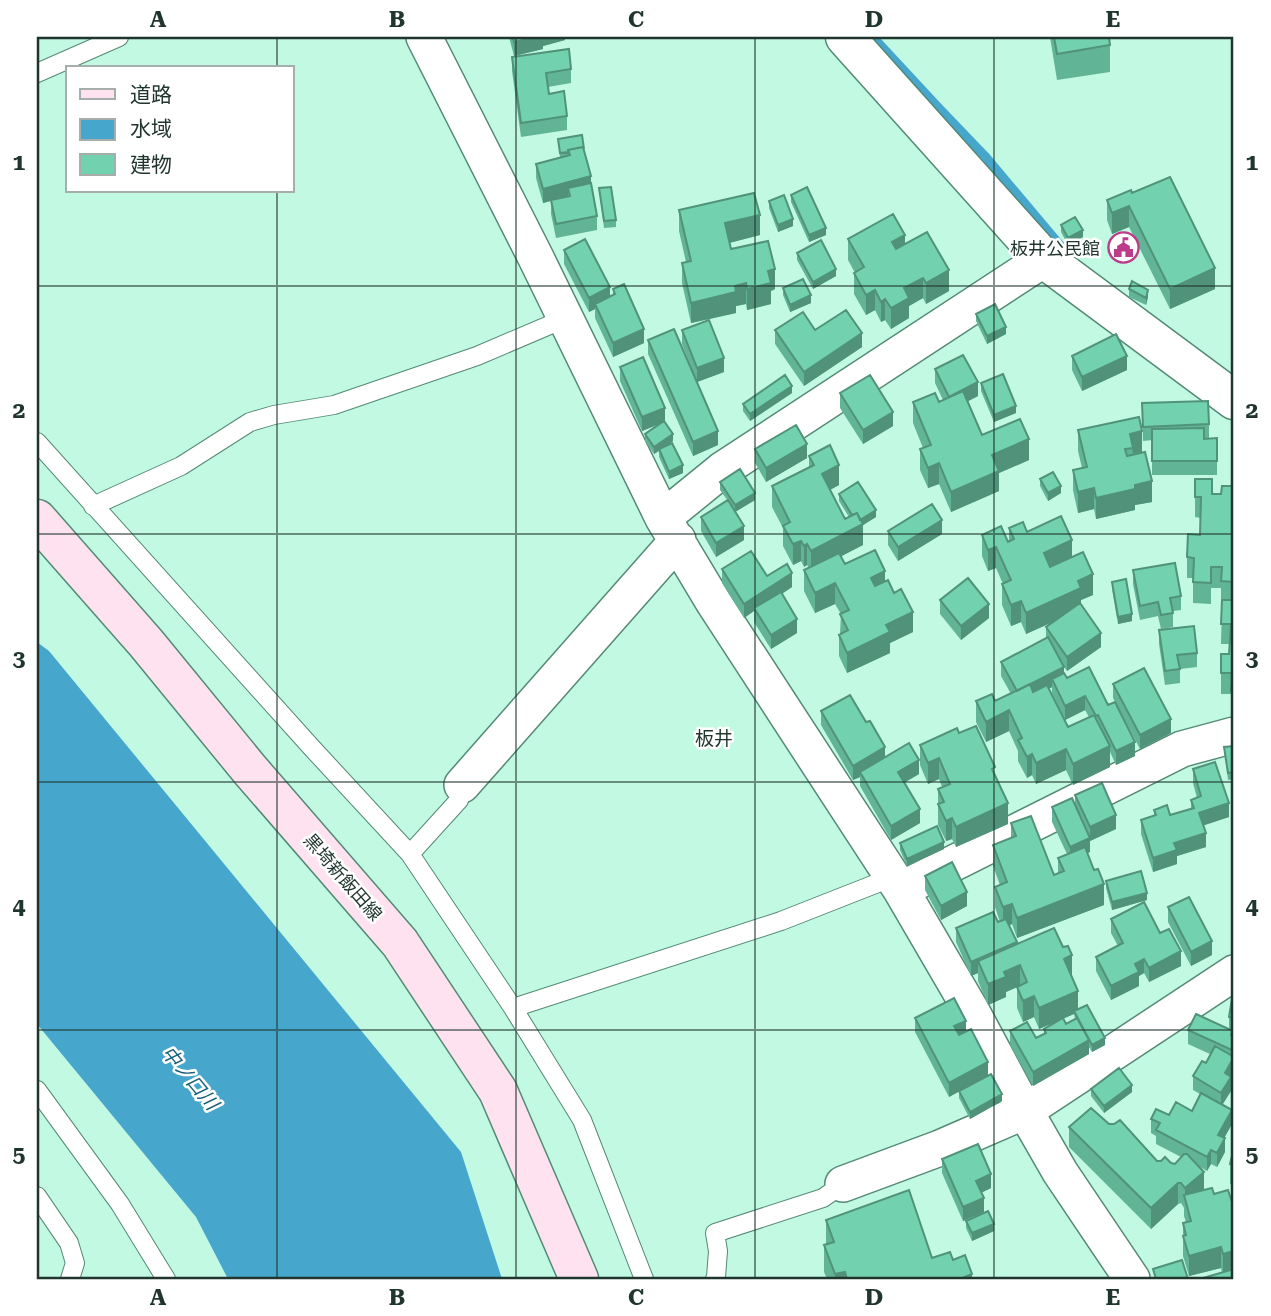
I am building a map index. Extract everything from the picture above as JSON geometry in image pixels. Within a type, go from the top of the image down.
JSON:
[{"type":"main road","name":"黒埼新飯田線","points":[[37,519],[146,643],[250,770],[400,943],[498,1091],[579,1279]]},
{"type":"street","points":[[424,37],[670,529],[714,603],[897,884],[971,1010],[1060,1171],[1132,1279]]},
{"type":"street","points":[[845,37],[1044,259],[1234,400]]},
{"type":"street","points":[[462,785],[670,529],[722,470],[1044,259]]},
{"type":"street","points":[[897,884],[1182,749],[1234,735]]},
{"type":"street","points":[[843,1184],[940,1148],[1025,1111],[1234,973]]},
{"type":"lane","points":[[37,73],[119,37]]},
{"type":"lane","points":[[93,506],[181,466],[250,422],[274,415],[334,405],[477,356],[566,318]]},
{"type":"lane","points":[[37,442],[410,854],[513,1008],[582,1120],[644,1279]]},
{"type":"lane","points":[[410,854],[459,800],[462,785]]},
{"type":"lane","points":[[513,1008],[897,884]]},
{"type":"lane","points":[[37,1090],[120,1204],[166,1279]]},
{"type":"lane","points":[[715,1279],[718,1251],[715,1233],[823,1198],[843,1184]]},
{"type":"lane","points":[[37,1196],[69,1243],[75,1263],[70,1279]]},
{"type":"water","name":"中ノ口川","points":[[37,642],[49,651],[461,1152],[502,1279],[228,1279],[196,1217],[37,1024]]},
{"type":"building","points":[[513,37],[535,37],[514,42]]},
{"type":"building","points":[[1054,37],[1109,37],[1110,45],[1057,54]]},
{"type":"building","points":[[569,49],[571,69],[546,73],[549,94],[564,91],[567,116],[521,123],[512,57]]},
{"type":"building","points":[[582,135],[584,149],[583,147],[560,153],[558,139]]},
{"type":"building","points":[[583,147],[591,176],[543,189],[536,164],[570,155],[568,150]]},
{"type":"building","points":[[1170,177],[1215,268],[1170,289],[1129,206],[1112,213],[1107,200]]},
{"type":"building","points":[[591,183],[597,216],[556,224],[551,200],[570,196],[568,188]]},
{"type":"building","points":[[611,187],[616,220],[604,221],[599,188]]},
{"type":"building","points":[[807,187],[826,228],[809,235],[791,195]]},
{"type":"building","points":[[754,193],[760,215],[725,223],[731,249],[768,241],[775,269],[768,271],[771,283],[747,289],[746,283],[735,286],[736,292],[691,303],[682,263],[691,261],[679,210]]},
{"type":"building","points":[[784,195],[793,219],[778,225],[769,201]]},
{"type":"building","points":[[893,214],[905,235],[892,242],[896,249],[927,232],[949,270],[926,283],[923,278],[904,288],[909,298],[891,308],[885,299],[881,302],[875,290],[866,295],[854,273],[864,267],[848,239]]},
{"type":"building","points":[[1075,217],[1083,230],[1068,238],[1061,225]]},
{"type":"building","points":[[585,239],[610,287],[589,298],[564,250]]},
{"type":"building","points":[[821,240],[836,269],[813,282],[797,253]]},
{"type":"building","points":[[803,279],[811,295],[790,305],[783,288]]},
{"type":"building","points":[[1132,281],[1148,290],[1146,298],[1129,289]]},
{"type":"building","points":[[624,284],[644,329],[613,343],[595,304],[615,294],[613,289]]},
{"type":"building","points":[[995,304],[1006,327],[987,336],[976,314]]},
{"type":"building","points":[[846,310],[862,333],[804,372],[775,330],[803,312],[815,330]]},
{"type":"building","points":[[709,320],[724,358],[697,368],[682,330]]},
{"type":"building","points":[[674,329],[718,431],[693,442],[648,340]]},
{"type":"building","points":[[1116,334],[1127,356],[1082,377],[1072,356]]},
{"type":"building","points":[[963,355],[978,382],[949,397],[935,369]]},
{"type":"building","points":[[643,357],[665,408],[642,417],[620,367]]},
{"type":"building","points":[[1003,374],[1016,406],[994,415],[981,383]]},
{"type":"building","points":[[785,375],[792,386],[750,414],[743,404]]},
{"type":"building","points":[[870,375],[893,412],[863,430],[840,393]]},
{"type":"building","points":[[963,391],[982,435],[1020,419],[1029,439],[992,455],[999,471],[951,492],[939,463],[928,468],[920,449],[931,445],[913,402],[935,393],[939,402]]},
{"type":"building","points":[[1208,401],[1209,424],[1143,427],[1142,403]]},
{"type":"building","points":[[1139,417],[1142,431],[1130,434],[1133,448],[1125,449],[1127,456],[1145,452],[1152,481],[1135,485],[1135,489],[1096,498],[1094,488],[1078,492],[1073,470],[1087,467],[1078,430]]},
{"type":"building","points":[[664,421],[673,434],[654,447],[645,434]]},
{"type":"building","points":[[796,425],[807,444],[766,468],[755,449]]},
{"type":"building","points":[[1204,428],[1204,439],[1217,438],[1217,461],[1152,461],[1152,429]]},
{"type":"building","points":[[672,443],[683,465],[669,472],[659,449]]},
{"type":"building","points":[[830,445],[839,465],[822,474],[845,519],[857,513],[863,524],[811,551],[807,544],[804,546],[801,541],[793,544],[783,526],[790,522],[772,486],[814,465],[809,456]]},
{"type":"building","points":[[740,469],[755,493],[735,505],[720,482]]},
{"type":"building","points":[[1053,472],[1061,486],[1048,493],[1040,479]]},
{"type":"building","points":[[1195,479],[1212,479],[1212,494],[1221,494],[1222,486],[1234,486],[1234,582],[1221,581],[1222,567],[1211,567],[1211,583],[1193,582],[1194,558],[1187,557],[1188,534],[1200,535],[1201,497],[1195,497]]},
{"type":"building","points":[[858,482],[876,510],[860,520],[857,513],[852,515],[839,494]]},
{"type":"building","points":[[728,500],[744,526],[716,543],[701,517]]},
{"type":"building","points":[[932,504],[942,520],[898,547],[888,531]]},
{"type":"building","points":[[1061,516],[1072,540],[1044,553],[1050,567],[1083,552],[1093,574],[1078,581],[1081,588],[1026,613],[1021,601],[1011,605],[1002,584],[1011,580],[996,547],[988,550],[982,535],[1001,526],[1008,542],[1014,539],[1009,528],[1023,522],[1027,532]]},
{"type":"building","points":[[875,550],[885,571],[871,578],[875,586],[888,580],[894,593],[901,589],[913,612],[886,625],[890,632],[847,653],[839,635],[848,630],[840,614],[849,610],[835,583],[815,593],[804,570],[839,553],[845,564]]},
{"type":"building","points":[[751,551],[767,576],[787,564],[792,573],[744,604],[722,569]]},
{"type":"building","points":[[1175,563],[1181,596],[1170,598],[1173,613],[1161,615],[1158,602],[1140,606],[1133,570]]},
{"type":"building","points":[[968,578],[989,604],[961,626],[940,600]]},
{"type":"building","points":[[1126,579],[1132,614],[1118,617],[1112,582]]},
{"type":"building","points":[[781,592],[797,619],[771,635],[754,608]]},
{"type":"building","points":[[1222,600],[1234,600],[1234,691],[1231,691],[1232,673],[1221,673],[1221,654],[1229,654],[1231,624],[1221,624]]},
{"type":"building","points":[[1080,603],[1101,633],[1067,657],[1046,627]]},
{"type":"building","points":[[1194,626],[1197,653],[1177,655],[1180,669],[1165,671],[1159,630]]},
{"type":"building","points":[[1048,637],[1064,667],[1017,691],[1001,662]]},
{"type":"building","points":[[1089,667],[1108,705],[1115,702],[1135,742],[1116,751],[1085,696],[1065,706],[1052,679],[1064,673],[1067,678]]},
{"type":"building","points":[[1144,668],[1171,719],[1140,735],[1113,684]]},
{"type":"building","points":[[1030,684],[1033,692],[1047,685],[1068,727],[1094,715],[1110,746],[1073,764],[1066,749],[1036,763],[1032,754],[1027,757],[1018,740],[1022,738],[1009,710],[986,722],[976,701],[992,694],[995,701]]},
{"type":"building","points":[[850,695],[885,747],[853,766],[821,711]]},
{"type":"building","points":[[976,726],[1008,803],[956,827],[952,818],[946,821],[938,804],[944,802],[938,789],[950,784],[939,758],[928,763],[920,745],[957,728],[959,733]]},
{"type":"building","points":[[909,743],[919,760],[898,772],[920,809],[891,826],[860,772]]},
{"type":"building","points":[[1234,746],[1234,772],[1228,773],[1224,747]]},
{"type":"building","points":[[1215,762],[1229,803],[1199,813],[1206,833],[1174,843],[1177,850],[1153,858],[1141,820],[1156,815],[1154,810],[1167,805],[1170,815],[1194,808],[1191,800],[1201,796],[1193,769]]},
{"type":"building","points":[[1102,783],[1116,815],[1090,827],[1075,795]]},
{"type":"building","points":[[1072,798],[1090,838],[1070,847],[1052,807]]},
{"type":"building","points":[[1031,816],[1054,875],[1064,871],[1058,858],[1085,847],[1094,870],[1098,869],[1104,884],[1017,918],[1012,904],[1003,907],[995,887],[1007,882],[993,845],[1016,836],[1011,823]]},
{"type":"building","points":[[937,826],[944,842],[907,859],[900,843]]},
{"type":"building","points":[[952,862],[967,892],[941,906],[925,876]]},
{"type":"building","points":[[1141,871],[1147,893],[1112,902],[1106,881]]},
{"type":"building","points":[[1189,897],[1212,941],[1191,952],[1168,907]]},
{"type":"building","points":[[1144,902],[1160,933],[1169,929],[1181,951],[1149,968],[1144,959],[1135,964],[1139,972],[1111,986],[1096,957],[1123,943],[1111,919]]},
{"type":"building","points":[[993,912],[998,922],[1006,919],[1017,942],[971,962],[956,928]]},
{"type":"building","points":[[1054,928],[1063,947],[1068,946],[1072,955],[1064,959],[1078,991],[1039,1008],[1034,996],[1023,1001],[1017,987],[1027,982],[1020,965],[1004,972],[1006,977],[988,984],[978,961]]},
{"type":"building","points":[[1234,987],[1234,1018],[1229,1017]]},
{"type":"building","points":[[954,998],[966,1021],[954,1026],[959,1035],[971,1029],[988,1062],[949,1083],[915,1018]]},
{"type":"building","points":[[1087,1005],[1105,1038],[1092,1045],[1074,1011]]},
{"type":"building","points":[[1196,1014],[1233,1031],[1231,1035],[1234,1037],[1234,1051],[1188,1030]]},
{"type":"building","points":[[1063,1018],[1066,1024],[1077,1018],[1089,1040],[1033,1072],[1010,1031],[1027,1022],[1036,1038],[1046,1033],[1044,1029]]},
{"type":"building","points":[[1215,1046],[1234,1057],[1225,1073],[1231,1077],[1221,1093],[1193,1076],[1202,1061],[1206,1063]]},
{"type":"building","points":[[1119,1068],[1132,1085],[1104,1106],[1091,1089]]},
{"type":"building","points":[[991,1074],[1002,1094],[970,1112],[959,1091]]},
{"type":"building","points":[[1201,1093],[1232,1110],[1218,1135],[1225,1138],[1217,1153],[1211,1150],[1207,1157],[1156,1130],[1160,1123],[1151,1119],[1156,1109],[1169,1115],[1176,1102],[1192,1111]]},
{"type":"building","points":[[1091,1108],[1109,1124],[1120,1120],[1157,1161],[1165,1157],[1175,1164],[1187,1154],[1204,1172],[1185,1188],[1178,1183],[1151,1208],[1069,1127]]},
{"type":"building","points":[[978,1144],[991,1174],[976,1181],[984,1198],[963,1207],[942,1159]]},
{"type":"building","points":[[1234,1148],[1234,1165],[1230,1164]]},
{"type":"building","points":[[1212,1188],[1214,1194],[1228,1190],[1232,1202],[1234,1201],[1234,1251],[1223,1254],[1221,1247],[1189,1256],[1183,1236],[1186,1235],[1183,1223],[1191,1221],[1184,1195]]},
{"type":"building","points":[[909,1190],[932,1258],[950,1252],[953,1260],[965,1255],[972,1274],[963,1279],[847,1279],[845,1272],[835,1274],[824,1245],[834,1242],[826,1220]]},
{"type":"building","points":[[988,1211],[994,1224],[972,1233],[966,1221]]},
{"type":"building","points":[[1182,1260],[1188,1279],[1156,1279],[1153,1269]]},
{"type":"building","points":[[1234,1269],[1234,1279],[1203,1279],[1203,1278]]},
{"type":"waterway","points":[[873,37],[985,156],[1070,257]]},
{"type":"place","name":"板井公民館","points":[[1123,248]]},
{"type":"district","name":"板井","points":[[714,738]]}]
